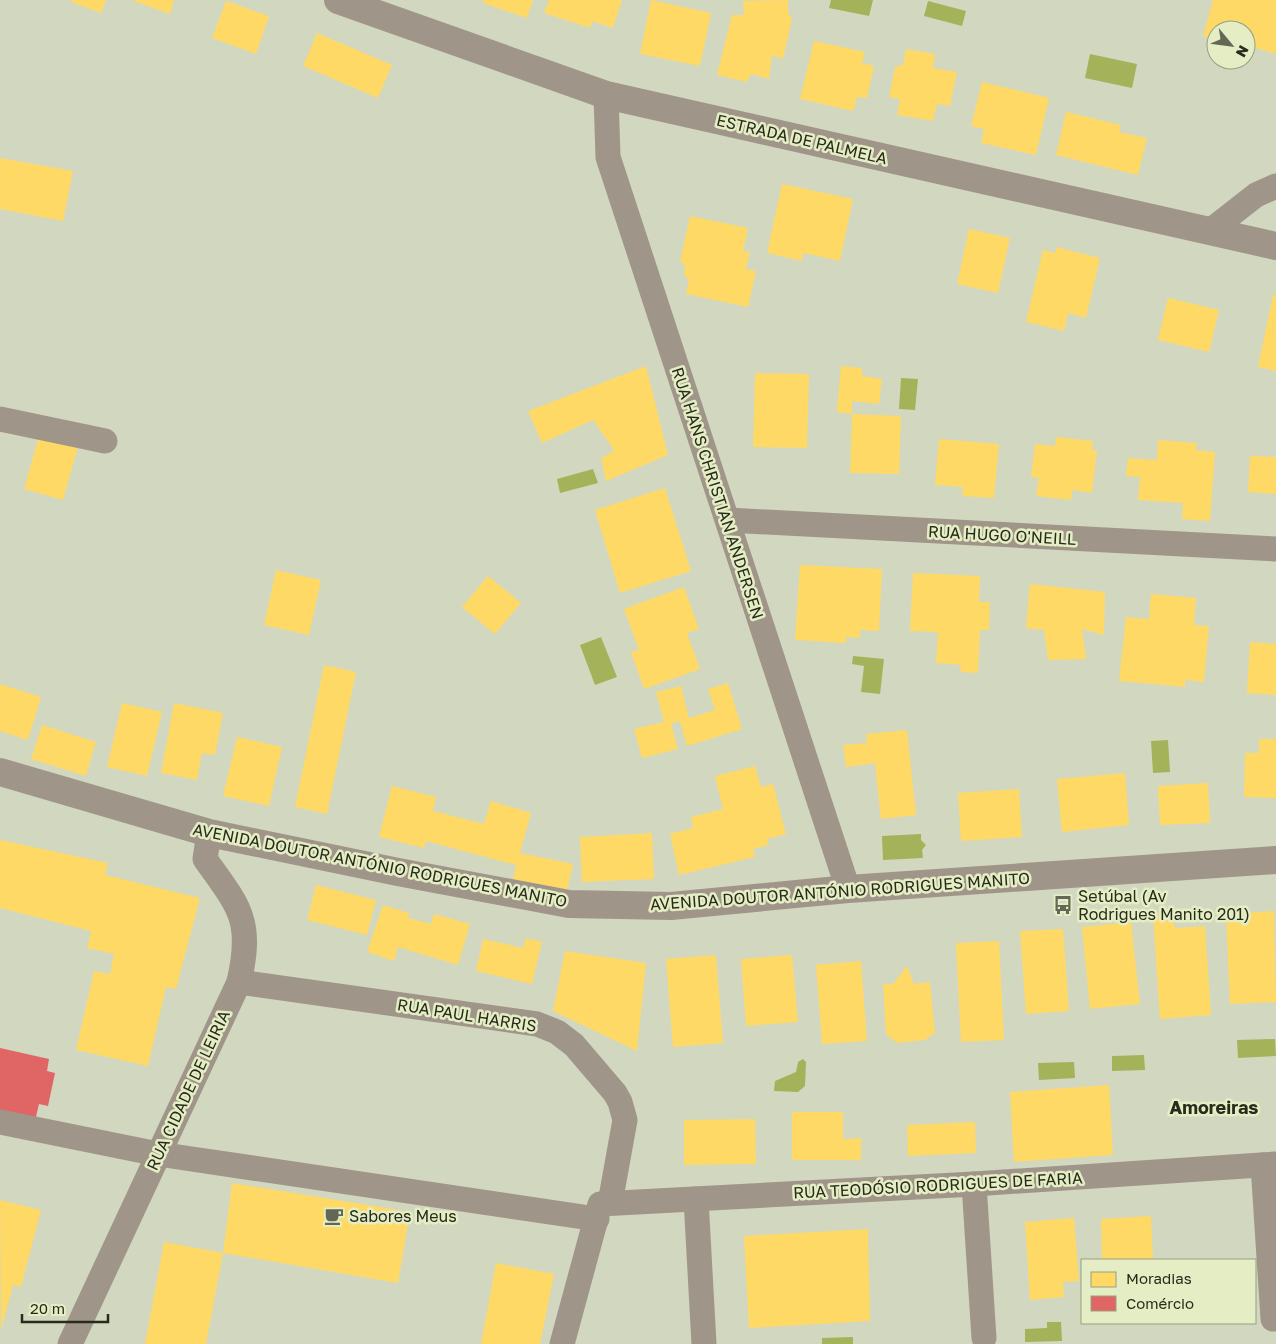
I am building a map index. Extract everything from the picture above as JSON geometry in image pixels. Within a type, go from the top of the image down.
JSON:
[{"type":"street","name":"ESTRADA DE PALMELA","points":[[338,0],[606,95],[1276,246]]},
{"type":"street","name":"RUA HANS CHRISTIAN ANDERSEN","points":[[606,95],[608,157],[848,888]]},
{"type":"street","points":[[1210,231],[1256,195],[1276,186]]},
{"type":"street","points":[[0,419],[106,440]]},
{"type":"street","name":"RUA HUGO O'NEILL","points":[[728,520],[1276,549]]},
{"type":"street","name":"AVENIDA DOUTOR ANTÓNIO RODRIGUES MANITO","points":[[0,772],[209,833],[408,874],[569,904],[671,906],[848,888],[1276,860]]},
{"type":"street","name":"RUA CIDADE DE LEIRIA","points":[[70,1344],[239,982],[246,952],[245,926],[234,900],[205,859],[209,833]]},
{"type":"street","name":"RUA PAUL HARRIS","points":[[239,982],[537,1024],[557,1032],[580,1052],[615,1093],[624,1111],[625,1120],[602,1209],[562,1344]]},
{"type":"street","name":"RUA TEODÓSIO RODRIGUES DE FARIA","points":[[0,1122],[158,1154],[602,1209],[696,1199],[1269,1165]]},
{"type":"street","points":[[1269,1165],[1273,1319]]},
{"type":"street","points":[[974,1184],[984,1338]]},
{"type":"street","points":[[696,1199],[704,1344]]},
{"type":"shaded area","points":[[831,0],[873,0],[869,16],[829,8]]},
{"type":"shaded area","points":[[928,1],[966,11],[962,26],[924,16]]},
{"type":"shaded area","points":[[1090,54],[1137,64],[1132,88],[1085,78]]},
{"type":"shaded area","points":[[901,378],[918,379],[915,410],[899,409]]},
{"type":"shaded area","points":[[593,469],[598,483],[560,493],[557,479]]},
{"type":"shaded area","points":[[601,637],[617,677],[595,685],[580,645]]},
{"type":"shaded area","points":[[853,656],[884,659],[880,694],[861,692],[864,666],[852,664]]},
{"type":"shaded area","points":[[1168,740],[1170,772],[1153,773],[1151,741]]},
{"type":"shaded area","points":[[921,834],[921,840],[926,845],[922,850],[923,858],[883,860],[882,836]]},
{"type":"shaded area","points":[[1275,1039],[1276,1056],[1238,1058],[1237,1040]]},
{"type":"shaded area","points":[[1144,1055],[1145,1070],[1112,1071],[1112,1056]]},
{"type":"shaded area","points":[[803,1059],[806,1062],[805,1086],[798,1092],[774,1091],[775,1081],[796,1072],[798,1062]]},
{"type":"shaded area","points":[[1074,1062],[1075,1078],[1039,1080],[1038,1063]]},
{"type":"shaded area","points":[[1047,1322],[1061,1322],[1062,1341],[1025,1342],[1025,1329],[1047,1328]]},
{"type":"shaded area","points":[[853,1337],[853,1344],[822,1344],[822,1338]]},
{"type":"building: Moradias","points":[[72,0],[106,0],[101,13],[71,2]]},
{"type":"building: Moradias","points":[[131,0],[174,0],[170,14]]},
{"type":"building: Moradias","points":[[484,0],[533,0],[527,18],[483,3]]},
{"type":"building: Moradias","points":[[549,0],[622,0],[613,28],[592,21],[590,28],[544,13]]},
{"type":"building: Moradias","points":[[651,0],[711,13],[700,66],[640,54]]},
{"type":"building: Moradias","points":[[788,0],[788,12],[792,19],[783,59],[772,55],[769,79],[751,74],[747,82],[717,75],[732,15],[744,15],[743,1]]},
{"type":"building: Moradias","points":[[1213,0],[1276,0],[1276,54],[1256,48],[1256,20],[1207,20]]},
{"type":"building: Moradias","points":[[226,1],[269,16],[256,54],[212,38]]},
{"type":"building: Moradias","points":[[1206,25],[1206,37],[1203,36]]},
{"type":"building: Moradias","points":[[317,33],[392,65],[378,98],[303,66]]},
{"type":"building: Moradias","points":[[814,41],[865,52],[862,63],[874,66],[867,98],[857,97],[853,111],[800,99]]},
{"type":"building: Moradias","points":[[906,49],[935,54],[933,68],[957,72],[950,106],[937,104],[933,121],[897,115],[900,99],[889,97],[895,67],[903,65]]},
{"type":"building: Moradias","points":[[982,82],[1049,98],[1036,155],[981,143],[984,129],[971,126]]},
{"type":"building: Moradias","points":[[1066,112],[1121,125],[1119,132],[1147,138],[1138,175],[1056,155]]},
{"type":"building: Moradias","points":[[0,158],[73,171],[63,221],[0,209]]},
{"type":"building: Moradias","points":[[782,184],[853,199],[840,261],[803,253],[802,261],[767,253]]},
{"type":"building: Moradias","points":[[690,216],[748,228],[743,251],[750,252],[746,269],[756,271],[748,307],[686,294],[689,280],[684,275],[685,265],[680,261]]},
{"type":"building: Moradias","points":[[969,229],[1010,238],[998,293],[957,284]]},
{"type":"building: Moradias","points":[[1056,247],[1100,258],[1086,318],[1068,313],[1064,331],[1026,322],[1043,250],[1056,253]]},
{"type":"building: Moradias","points":[[1273,295],[1276,295],[1276,371],[1258,367]]},
{"type":"building: Moradias","points":[[1168,298],[1219,310],[1209,352],[1158,340]]},
{"type":"building: Moradias","points":[[646,366],[668,455],[606,481],[601,459],[614,450],[593,420],[542,443],[528,411]]},
{"type":"building: Moradias","points":[[841,366],[862,368],[862,376],[882,379],[879,404],[852,401],[852,414],[837,412]]},
{"type":"building: Moradias","points":[[755,373],[809,374],[807,448],[753,447]]},
{"type":"building: Moradias","points":[[852,414],[901,416],[899,474],[850,473]]},
{"type":"building: Moradias","points":[[40,432],[79,443],[63,500],[24,489]]},
{"type":"building: Moradias","points":[[1056,437],[1093,441],[1092,450],[1097,450],[1092,493],[1072,490],[1071,500],[1036,496],[1039,478],[1031,477],[1035,444],[1055,446]]},
{"type":"building: Moradias","points":[[939,439],[999,444],[994,498],[962,496],[963,487],[935,485]]},
{"type":"building: Moradias","points":[[1158,440],[1197,443],[1196,450],[1215,452],[1210,521],[1182,519],[1183,503],[1138,500],[1140,477],[1126,476],[1128,458],[1157,460]]},
{"type":"building: Moradias","points":[[1250,456],[1276,457],[1276,494],[1248,492]]},
{"type":"building: Moradias","points":[[665,488],[691,571],[620,593],[595,510]]},
{"type":"building: Moradias","points":[[800,565],[882,569],[879,631],[860,630],[860,638],[846,637],[846,643],[795,640]]},
{"type":"building: Moradias","points":[[276,570],[321,580],[309,635],[264,625]]},
{"type":"building: Moradias","points":[[913,573],[980,576],[979,602],[990,602],[989,630],[980,630],[978,673],[960,672],[961,665],[936,663],[938,632],[910,631]]},
{"type":"building: Moradias","points":[[488,576],[521,603],[495,634],[462,607]]},
{"type":"building: Moradias","points":[[1030,584],[1105,592],[1104,635],[1082,629],[1086,659],[1048,660],[1044,630],[1026,628]]},
{"type":"building: Moradias","points":[[684,587],[699,629],[687,633],[700,669],[644,689],[631,652],[639,650],[624,609]]},
{"type":"building: Moradias","points":[[1151,594],[1196,598],[1194,625],[1209,626],[1204,682],[1185,680],[1185,687],[1119,681],[1126,617],[1149,619]]},
{"type":"building: Moradias","points":[[1250,642],[1276,644],[1276,695],[1247,693]]},
{"type":"building: Moradias","points":[[324,665],[356,672],[327,814],[295,807]]},
{"type":"building: Moradias","points":[[728,683],[742,729],[687,746],[680,721],[671,724],[678,749],[642,758],[634,729],[664,722],[656,692],[681,686],[689,718],[715,710],[708,689]]},
{"type":"building: Moradias","points":[[0,684],[41,697],[28,740],[0,731]]},
{"type":"building: Moradias","points":[[122,703],[162,712],[147,776],[107,767]]},
{"type":"building: Moradias","points":[[174,703],[223,713],[215,755],[202,753],[197,780],[161,773]]},
{"type":"building: Moradias","points":[[42,725],[96,742],[86,776],[31,759]]},
{"type":"building: Moradias","points":[[907,730],[916,815],[881,819],[875,763],[846,767],[843,745],[867,743],[866,734]]},
{"type":"building: Moradias","points":[[237,737],[282,747],[269,806],[223,796]]},
{"type":"building: Moradias","points":[[1259,739],[1276,739],[1276,798],[1244,797],[1245,753],[1259,753]]},
{"type":"building: Moradias","points":[[755,766],[761,787],[773,784],[786,834],[767,839],[769,845],[753,849],[755,857],[679,875],[670,834],[693,828],[691,817],[723,809],[715,776]]},
{"type":"building: Moradias","points":[[1125,773],[1129,825],[1062,832],[1057,779]]},
{"type":"building: Moradias","points":[[1208,783],[1210,823],[1160,825],[1158,786]]},
{"type":"building: Moradias","points":[[392,786],[436,797],[433,811],[484,824],[491,801],[531,813],[520,853],[573,864],[567,891],[513,879],[516,865],[426,841],[424,848],[379,837]]},
{"type":"building: Moradias","points":[[1019,789],[1022,837],[961,841],[958,793]]},
{"type":"building: Moradias","points":[[652,833],[654,879],[582,882],[580,837]]},
{"type":"building: Moradias","points":[[0,840],[108,863],[105,875],[200,898],[176,989],[166,987],[148,1066],[76,1050],[94,971],[110,974],[114,954],[87,948],[91,931],[0,908]]},
{"type":"building: Moradias","points":[[316,885],[376,900],[367,935],[307,920]]},
{"type":"building: Moradias","points":[[383,905],[409,913],[408,918],[431,924],[434,914],[470,924],[458,965],[398,947],[394,961],[367,952]]},
{"type":"building: Moradias","points":[[1274,911],[1276,1002],[1230,1004],[1226,914]]},
{"type":"building: Moradias","points":[[1173,913],[1175,928],[1205,926],[1211,1015],[1160,1019],[1153,915]]},
{"type":"building: Moradias","points":[[1131,922],[1140,1004],[1090,1009],[1082,927]]},
{"type":"building: Moradias","points":[[1063,929],[1069,1011],[1026,1014],[1020,931]]},
{"type":"building: Moradias","points":[[526,938],[542,942],[532,984],[476,971],[483,939],[523,948]]},
{"type":"building: Moradias","points":[[999,941],[1004,1040],[961,1042],[956,943]]},
{"type":"building: Moradias","points":[[565,951],[646,963],[637,1051],[553,1011]]},
{"type":"building: Moradias","points":[[716,955],[723,1043],[673,1047],[666,959]]},
{"type":"building: Moradias","points":[[792,955],[798,1022],[746,1026],[741,959]]},
{"type":"building: Moradias","points":[[861,961],[867,1041],[822,1044],[816,965]]},
{"type":"building: Moradias","points":[[907,966],[914,984],[930,982],[935,1033],[925,1040],[897,1043],[886,1034],[883,984],[893,984]]},
{"type":"building: Moradias","points":[[1109,1085],[1113,1155],[1014,1162],[1010,1092]]},
{"type":"building: Moradias","points":[[792,1112],[843,1112],[843,1139],[861,1138],[861,1160],[792,1160]]},
{"type":"building: Moradias","points":[[755,1119],[756,1164],[684,1165],[684,1120]]},
{"type":"building: Moradias","points":[[975,1122],[976,1153],[908,1156],[907,1125]]},
{"type":"building: Moradias","points":[[232,1183],[410,1212],[398,1283],[223,1253]]},
{"type":"building: Moradias","points":[[0,1200],[41,1210],[21,1287],[13,1285],[1,1330]]},
{"type":"building: Moradias","points":[[1151,1216],[1153,1259],[1102,1259],[1101,1219]]},
{"type":"building: Moradias","points":[[1074,1218],[1079,1281],[1063,1282],[1064,1297],[1030,1300],[1025,1222]]},
{"type":"building: Moradias","points":[[868,1229],[870,1321],[749,1328],[744,1236]]},
{"type":"building: Moradias","points":[[164,1242],[223,1253],[206,1344],[145,1344]]},
{"type":"building: Moradias","points":[[496,1263],[554,1274],[540,1344],[481,1344]]},
{"type":"building: Comércio","points":[[0,1048],[49,1059],[47,1071],[55,1073],[48,1106],[39,1104],[35,1121],[0,1113]]},
{"type":"place","name":"Setúbal (Av Rodrigues Manito 201)","points":[[1063,905]]},
{"type":"place","name":"Sabores Meus","points":[[334,1216]]},
{"type":"district","name":"Amoreiras","points":[[1214,1107]]}]
